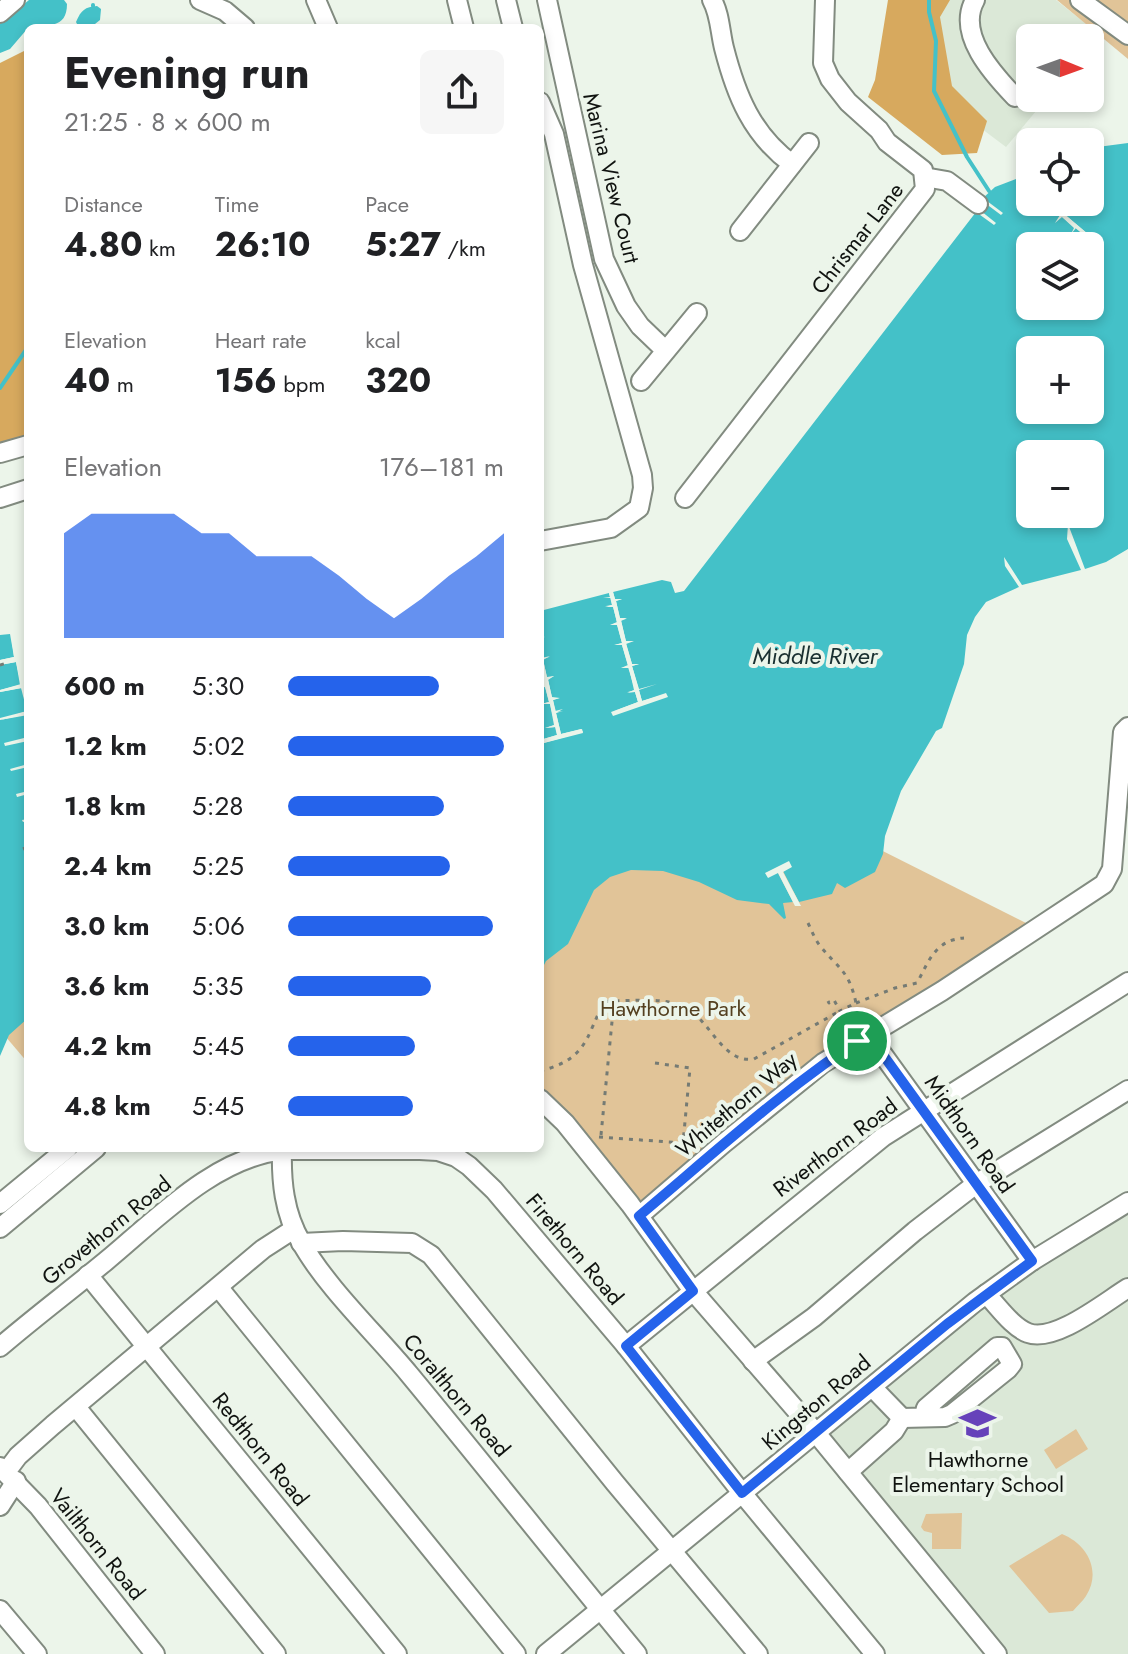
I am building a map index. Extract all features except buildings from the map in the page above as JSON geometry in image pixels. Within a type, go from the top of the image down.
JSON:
[{"type":"street","points":[[0,13],[15,0]]},
{"type":"street","points":[[200,0],[225,11],[240,24]]},
{"type":"street","points":[[316,0],[326,24]]},
{"type":"street","points":[[457,0],[463,24]]},
{"type":"street","points":[[506,0],[512,24]]},
{"type":"street","name":"Marina View Court","points":[[547,0],[604,259],[626,306],[640,326],[665,350]]},
{"type":"street","points":[[712,0],[731,74],[746,108],[771,148],[792,164]]},
{"type":"street","name":"Chrismar Lane","points":[[685,498],[925,189],[923,170],[887,142],[830,79],[823,63],[825,0]]},
{"type":"street","points":[[975,0],[971,7],[972,32],[988,69],[1015,97]]},
{"type":"street","points":[[1080,0],[1128,35]]},
{"type":"street","points":[[544,111],[554,134],[583,265],[643,488],[639,508],[611,528],[544,540]]},
{"type":"street","points":[[740,231],[809,143]]},
{"type":"street","points":[[924,177],[947,181],[978,204]]},
{"type":"street","points":[[641,381],[697,313]]},
{"type":"street","points":[[0,453],[24,446]]},
{"type":"street","points":[[0,498],[24,490]]},
{"type":"street","name":"Whitethorn Way","points":[[639,1216],[823,1063],[942,991],[1087,896],[1120,869],[1123,732],[1128,727]]},
{"type":"street","name":"Riverthorn Road","points":[[626,1346],[883,1137],[1128,982]]},
{"type":"street","name":"Midthorn Road","points":[[862,1038],[924,1110],[1032,1261]]},
{"type":"street","points":[[753,1361],[814,1317],[976,1184],[1128,1090]]},
{"type":"street","points":[[544,1103],[565,1123],[639,1216],[693,1291],[816,1433],[997,1654]]},
{"type":"street","points":[[0,1204],[63,1152]]},
{"type":"street","points":[[0,1228],[91,1152]]},
{"type":"street","name":"Grovethorn Road","points":[[0,1347],[218,1172],[249,1157],[270,1152]]},
{"type":"street","name":"Coralthorn Road","points":[[282,1152],[282,1187],[298,1236],[323,1273],[637,1654]]},
{"type":"street","name":"Firethorn Road","points":[[441,1152],[469,1166],[494,1190],[626,1346],[875,1654]]},
{"type":"street","name":"Kingston Road","points":[[546,1654],[986,1294],[1032,1261],[1128,1202]]},
{"type":"street","points":[[0,1506],[7,1474],[18,1456],[279,1237],[412,1243],[431,1255],[758,1654]]},
{"type":"street","name":"Redthorn Road","points":[[88,1275],[397,1654]]},
{"type":"street","points":[[219,1288],[516,1654]]},
{"type":"street","points":[[986,1294],[1019,1327],[1027,1333],[1040,1335],[1069,1325],[1128,1288]]},
{"type":"street","points":[[848,1472],[898,1424],[925,1412],[997,1347],[1002,1347],[1012,1364],[1008,1369],[952,1414],[945,1417],[925,1412]]},
{"type":"street","points":[[872,1387],[898,1424]]},
{"type":"street","points":[[76,1407],[177,1536],[276,1654]]},
{"type":"street","name":"Vailthorn Road","points":[[7,1474],[155,1654]]},
{"type":"street","points":[[0,1610],[37,1654]]},
{"type":"path","points":[[0,665],[7,663]]},
{"type":"path","points":[[808,923],[819,945],[845,971],[856,1003]]},
{"type":"path","points":[[544,1070],[575,1058],[593,1028],[597,1012],[608,1001],[669,1002],[686,1007],[732,1056],[743,1061],[754,1059],[856,1003],[917,983],[933,951],[964,938]]},
{"type":"path","points":[[828,1001],[834,1000],[862,1038]]},
{"type":"path","points":[[586,1152],[601,1135],[614,1001]]},
{"type":"path","points":[[655,1063],[690,1068],[683,1143],[697,1166]]},
{"type":"path","points":[[601,1135],[683,1143]]},
{"type":"shaded area","points":[[888,0],[950,0],[940,17],[952,86],[987,121],[977,153],[942,155],[868,97],[875,80]]},
{"type":"shaded area","points":[[943,0],[1056,0],[1086,24],[1016,24],[1016,112],[1035,112],[1022,128],[1016,128],[1016,135],[1006,147],[978,126],[947,91],[936,12]]},
{"type":"shaded area","points":[[24,51],[24,455],[0,462],[0,63]]},
{"type":"shaded area","name":"Hawthorne Elementary School","points":[[1128,1202],[1128,1654],[997,1654],[816,1433],[975,1302]]},
{"type":"green space","points":[[1057,0],[1128,0],[1128,59],[1104,39],[1104,24],[1086,24]]},
{"type":"green space","name":"Hawthorne Park","points":[[837,828],[1030,925],[647,1201],[631,1200],[544,1101],[544,903],[599,869]]},
{"type":"green space","points":[[24,998],[24,1058],[0,1030]]},
{"type":"green space","points":[[1076,1429],[1088,1449],[1056,1469],[1044,1450]]},
{"type":"green space","points":[[962,1513],[961,1549],[932,1549],[932,1533],[921,1527],[926,1514]]},
{"type":"green space","points":[[1062,1534],[1085,1551],[1093,1577],[1086,1596],[1073,1611],[1049,1613],[1009,1566]]},
{"type":"water","points":[[29,0],[64,0],[67,4],[59,22],[24,24],[24,33],[10,49],[0,53],[0,24]]},
{"type":"water","points":[[97,6],[101,9],[100,20],[95,24],[77,24],[86,8]]},
{"type":"water","name":"Middle River","points":[[1128,143],[1128,549],[1106,562],[1085,569],[1070,528],[1104,528],[1104,440],[1016,440],[1016,528],[1068,528],[1067,539],[1081,570],[1022,585],[1004,557],[1005,566],[1019,587],[986,602],[975,617],[967,635],[964,664],[942,728],[936,731],[901,791],[875,872],[845,888],[837,883],[832,894],[799,902],[783,871],[789,862],[766,873],[778,873],[793,902],[783,903],[784,919],[769,904],[737,900],[699,882],[663,871],[631,870],[610,877],[594,890],[568,944],[544,965],[544,743],[583,732],[581,729],[561,734],[556,713],[563,711],[556,712],[553,700],[559,698],[552,698],[548,679],[554,676],[547,678],[544,664],[544,659],[549,657],[544,658],[544,610],[609,593],[612,605],[606,606],[613,606],[617,623],[610,625],[617,624],[622,643],[615,645],[622,645],[628,666],[621,668],[628,667],[635,690],[628,692],[635,692],[638,702],[612,712],[666,694],[642,701],[632,666],[639,664],[632,664],[626,643],[633,641],[626,642],[621,620],[626,619],[620,619],[616,601],[622,599],[615,599],[613,592],[662,580],[671,582],[675,593],[684,591],[976,212],[994,225],[996,223],[976,207],[981,200],[1001,215],[1003,213],[983,198],[995,187],[1016,179],[1016,216],[1061,216],[1080,232],[1016,232],[1016,320],[1104,320],[1104,232],[1086,232],[1067,216],[1104,216],[1104,146]]},
{"type":"water","points":[[10,634],[14,657],[0,660],[0,635]]},
{"type":"water","points":[[16,662],[20,685],[0,690],[0,665]]},
{"type":"water","points":[[544,686],[549,702],[544,703]]},
{"type":"water","points":[[21,688],[24,712],[0,718],[0,692]]},
{"type":"water","points":[[544,704],[550,704],[555,725],[545,728],[556,727],[557,735],[544,739]]},
{"type":"water","points":[[24,715],[24,738],[4,743],[5,746],[24,742],[24,765],[10,769],[24,768],[24,792],[16,794],[17,797],[24,795],[24,1022],[9,1035],[0,1056],[0,720]]},
{"type":"pier","points":[[1059,216],[1067,216],[1086,232],[1076,228],[1072,232],[1074,228],[1062,217],[1055,223]]},
{"type":"pier","points":[[0,523],[5,525],[10,582],[0,583],[0,580],[6,579],[4,553],[0,553],[4,550]]},
{"type":"pier","points":[[613,592],[615,599],[622,599],[616,601],[620,618],[627,618],[621,621],[626,641],[634,641],[626,644],[632,664],[639,664],[632,666],[639,689],[657,684],[639,690],[642,701],[666,693],[668,697],[613,716],[611,712],[638,702],[635,692],[627,693],[634,690],[629,668],[621,668],[628,665],[622,645],[614,645],[622,643],[617,625],[610,625],[617,622],[613,607],[605,607],[612,605],[611,598],[603,598],[610,597],[609,593]]},
{"type":"pier","points":[[14,602],[11,605],[13,641],[24,684],[24,697],[22,688],[0,692],[21,684],[16,662],[0,665],[0,660],[14,657],[8,609],[0,609],[0,604]]},
{"type":"pier","points":[[544,664],[547,677],[554,676],[548,680],[552,697],[560,698],[553,700],[555,711],[563,709],[556,713],[561,734],[582,729],[583,733],[544,743],[544,739],[557,735],[555,727],[545,728],[554,725],[550,704],[544,704],[549,702]]},
{"type":"pier","points":[[24,712],[24,716],[0,720]]},
{"type":"pier","points":[[789,861],[792,867],[783,872],[801,906],[795,906],[778,873],[768,878],[765,873]]},
{"type":"waterway","points":[[929,0],[936,41],[934,91],[967,157],[989,191]]},
{"type":"waterway","points":[[0,388],[24,353]]},
{"type":"place","name":"Hawthorne Elementary School","points":[[978,1423]]},
{"type":"route","points":[[868,1034],[1032,1261],[947,1324],[742,1493],[626,1346],[693,1291],[639,1216],[823,1063],[857,1041],[868,1034]]}]
